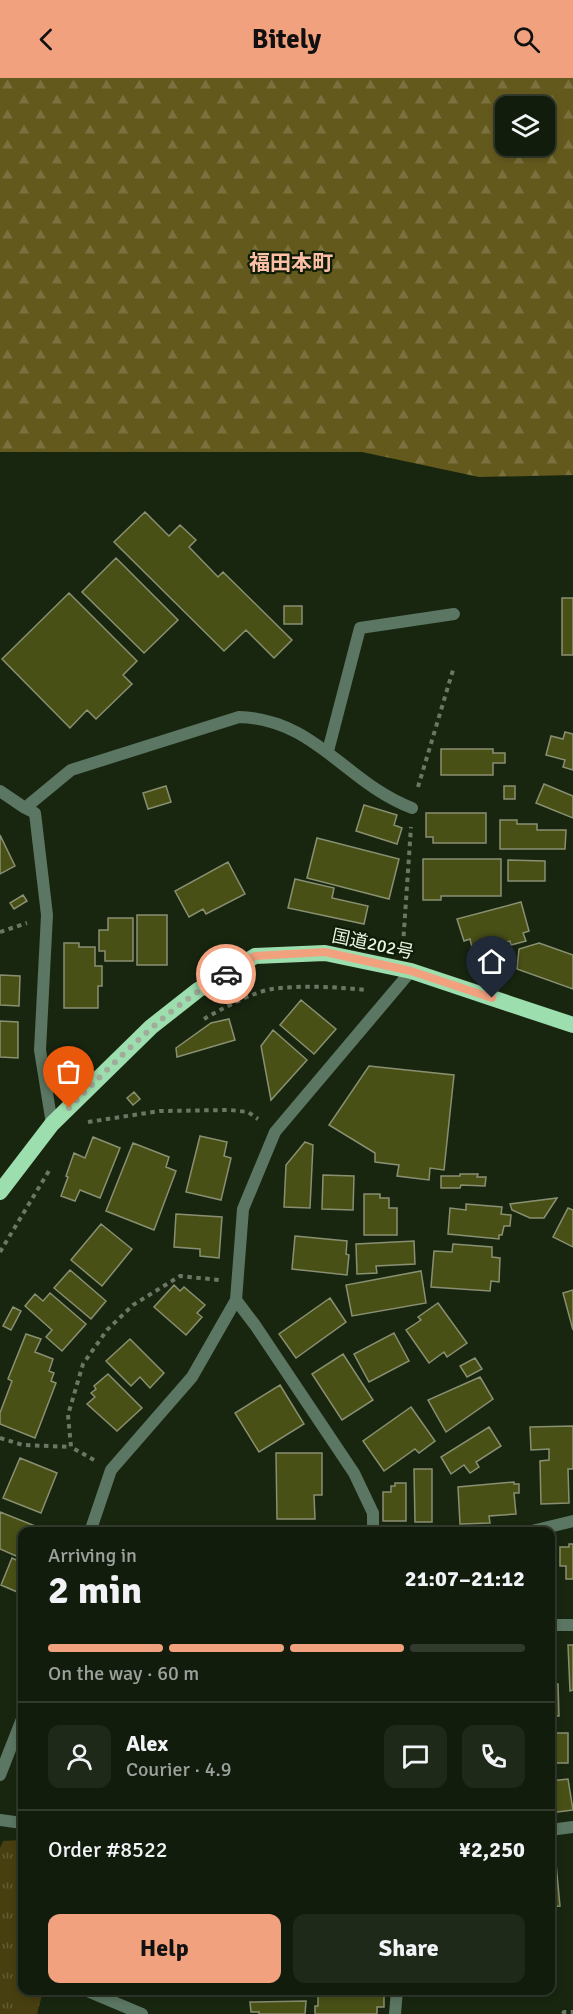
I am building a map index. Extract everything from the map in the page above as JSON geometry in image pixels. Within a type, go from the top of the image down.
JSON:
[{"type":"highway","name":"国道202号","points":[[0,1192],[52,1124],[151,1027],[198,990],[255,956],[325,952],[411,971],[573,1025]]},
{"type":"street","points":[[328,751],[360,628],[454,615]]},
{"type":"street","points":[[25,808],[71,770],[239,717],[260,718],[293,730],[328,751],[372,789],[393,801],[412,808]]},
{"type":"street","points":[[0,791],[35,813],[47,915],[40,1050],[52,1124]]},
{"type":"street","points":[[92,1527],[111,1470],[192,1377],[236,1300],[243,1209],[275,1132],[411,971]]},
{"type":"street","points":[[236,1300],[288,1373],[354,1473],[373,1513],[373,1527]]},
{"type":"street","points":[[548,1527],[573,1521]]},
{"type":"street","points":[[555,1625],[573,1625]]},
{"type":"street","points":[[0,1775],[18,1729]]},
{"type":"street","points":[[0,1820],[18,1822]]},
{"type":"street","points":[[555,1829],[573,1827]]},
{"type":"street","points":[[97,1995],[142,2014]]},
{"type":"street","points":[[395,2014],[397,1995]]},
{"type":"path","points":[[196,1023],[224,1008],[270,989],[328,987],[370,990]]},
{"type":"path","points":[[88,1116],[83,1123],[160,1112],[230,1110],[248,1112],[275,1132]]},
{"type":"path","points":[[0,1252],[52,1166]]},
{"type":"path","points":[[71,1447],[68,1415],[83,1364],[107,1330],[126,1311],[180,1276],[237,1282]]},
{"type":"path","points":[[0,1438],[23,1444],[71,1447],[111,1470]]},
{"type":"path","points":[[563,2014],[573,2012]]},
{"type":"green space","points":[[0,78],[573,78],[573,475],[479,477],[362,452],[0,452]]},
{"type":"green space","points":[[18,1840],[18,1995],[42,1995],[37,2014],[0,2014],[0,1848],[3,1841]]},
{"type":"building","points":[[145,512],[169,536],[180,525],[196,540],[189,547],[218,577],[223,572],[292,640],[274,658],[246,630],[224,651],[114,542]]},
{"type":"building","points":[[116,558],[178,620],[144,653],[82,592]]},
{"type":"building","points":[[69,593],[137,661],[123,675],[132,684],[96,719],[87,710],[70,728],[2,659]]},
{"type":"building","points":[[562,598],[573,598],[573,655],[562,655]]},
{"type":"building","points":[[284,606],[302,606],[302,624],[284,624]]},
{"type":"building","points":[[565,732],[573,734],[573,770],[563,767],[565,760],[546,755],[551,736],[563,739]]},
{"type":"building","points":[[441,749],[493,749],[493,753],[505,753],[505,763],[493,763],[493,775],[441,775]]},
{"type":"building","points":[[544,784],[573,796],[573,818],[536,803]]},
{"type":"building","points":[[166,786],[171,802],[148,809],[143,793]]},
{"type":"building","points":[[504,786],[515,786],[515,799],[504,799]]},
{"type":"building","points":[[364,805],[397,815],[394,825],[402,828],[397,844],[356,831]]},
{"type":"building","points":[[426,813],[486,813],[486,843],[433,843],[433,837],[426,837]]},
{"type":"building","points":[[500,820],[517,820],[517,824],[537,824],[537,830],[566,830],[565,849],[500,849]]},
{"type":"building","points":[[0,835],[15,866],[0,874]]},
{"type":"building","points":[[317,838],[399,859],[389,899],[307,878]]},
{"type":"building","points":[[423,859],[501,859],[501,896],[441,896],[441,900],[423,900]]},
{"type":"building","points":[[508,860],[545,861],[545,881],[508,881]]},
{"type":"building","points":[[228,862],[245,894],[206,914],[203,909],[189,917],[175,891]]},
{"type":"building","points":[[295,879],[334,888],[332,898],[368,906],[364,924],[288,908]]},
{"type":"building","points":[[23,895],[27,901],[14,909],[10,903]]},
{"type":"building","points":[[521,902],[529,931],[523,933],[526,941],[511,945],[510,941],[481,950],[480,945],[472,947],[470,939],[464,941],[457,919]]},
{"type":"building","points":[[137,915],[167,915],[167,965],[137,965]]},
{"type":"building","points":[[108,918],[133,918],[133,961],[105,961],[105,951],[99,951],[99,930],[108,930]]},
{"type":"building","points":[[64,943],[79,943],[79,947],[95,947],[95,966],[102,966],[102,986],[98,986],[98,1008],[64,1008]]},
{"type":"building","points":[[539,943],[573,955],[573,989],[517,969],[519,949]]},
{"type":"building","points":[[0,975],[20,976],[19,1006],[0,1005]]},
{"type":"building","points":[[301,1000],[336,1029],[314,1054],[280,1025]]},
{"type":"building","points":[[229,1019],[235,1040],[177,1057],[176,1048],[211,1023]]},
{"type":"building","points":[[0,1021],[18,1022],[18,1058],[0,1057]]},
{"type":"building","points":[[273,1030],[307,1060],[271,1100],[261,1046]]},
{"type":"building","points":[[369,1066],[454,1075],[444,1170],[430,1168],[429,1180],[397,1176],[399,1165],[375,1162],[375,1153],[329,1125]]},
{"type":"building","points":[[134,1092],[140,1099],[133,1105],[127,1098]]},
{"type":"building","points":[[200,1136],[227,1142],[224,1156],[231,1158],[221,1200],[186,1192]]},
{"type":"building","points":[[93,1137],[120,1148],[100,1198],[80,1190],[75,1201],[61,1196],[74,1153],[85,1158]]},
{"type":"building","points":[[305,1142],[313,1145],[310,1208],[284,1207],[286,1165]]},
{"type":"building","points":[[133,1143],[169,1157],[166,1167],[176,1171],[154,1230],[106,1211]]},
{"type":"building","points":[[460,1174],[478,1174],[477,1177],[486,1177],[485,1186],[461,1185],[460,1188],[441,1188],[441,1176],[460,1176]]},
{"type":"building","points":[[323,1175],[354,1176],[353,1210],[322,1209]]},
{"type":"building","points":[[364,1194],[380,1194],[380,1198],[389,1198],[389,1208],[397,1208],[397,1235],[364,1235]]},
{"type":"building","points":[[557,1198],[544,1218],[530,1218],[512,1210],[510,1204]]},
{"type":"building","points":[[466,1204],[502,1207],[501,1214],[511,1215],[510,1226],[504,1226],[499,1239],[448,1234],[450,1208],[466,1210]]},
{"type":"building","points":[[568,1208],[573,1210],[573,1247],[553,1237]]},
{"type":"building","points":[[176,1214],[222,1217],[219,1258],[200,1256],[200,1249],[174,1247]]},
{"type":"building","points":[[101,1224],[132,1249],[102,1286],[71,1260]]},
{"type":"building","points":[[295,1236],[347,1241],[346,1254],[349,1255],[347,1275],[292,1269]]},
{"type":"building","points":[[414,1241],[415,1264],[376,1266],[377,1273],[357,1274],[356,1244]]},
{"type":"building","points":[[453,1244],[492,1247],[492,1257],[500,1258],[499,1282],[491,1281],[490,1291],[431,1287],[434,1251],[452,1252]]},
{"type":"building","points":[[70,1270],[106,1301],[91,1319],[54,1288]]},
{"type":"building","points":[[421,1271],[426,1303],[352,1316],[346,1285]]},
{"type":"building","points":[[174,1285],[180,1291],[184,1287],[205,1305],[197,1313],[202,1317],[186,1335],[154,1307]]},
{"type":"building","points":[[573,1290],[573,1330],[563,1293]]},
{"type":"building","points":[[50,1293],[86,1324],[62,1351],[46,1337],[52,1330],[25,1306],[35,1294],[43,1301]]},
{"type":"building","points":[[330,1298],[346,1322],[296,1358],[279,1334]]},
{"type":"building","points":[[438,1303],[467,1343],[447,1357],[444,1352],[429,1363],[406,1330],[421,1320],[418,1317]]},
{"type":"building","points":[[13,1307],[21,1311],[11,1330],[3,1326]]},
{"type":"building","points":[[394,1333],[409,1361],[369,1382],[354,1354]]},
{"type":"building","points":[[26,1334],[41,1339],[35,1352],[53,1359],[49,1371],[54,1373],[51,1381],[56,1383],[35,1438],[0,1424],[0,1413],[12,1381],[8,1379]]},
{"type":"building","points":[[130,1339],[164,1373],[150,1388],[140,1377],[131,1386],[106,1361]]},
{"type":"building","points":[[343,1354],[373,1400],[342,1420],[312,1374]]},
{"type":"building","points":[[475,1358],[482,1369],[467,1377],[460,1366]]},
{"type":"building","points":[[108,1374],[142,1408],[117,1431],[87,1404],[95,1397],[91,1393],[96,1389],[94,1386]]},
{"type":"building","points":[[480,1377],[493,1399],[446,1432],[428,1400]]},
{"type":"building","points":[[280,1385],[304,1424],[259,1452],[235,1413]]},
{"type":"building","points":[[411,1407],[435,1441],[419,1453],[415,1449],[384,1471],[363,1441]]},
{"type":"building","points":[[573,1426],[573,1469],[568,1469],[569,1503],[541,1504],[540,1461],[549,1460],[549,1449],[531,1450],[530,1427]]},
{"type":"building","points":[[489,1427],[501,1446],[476,1462],[479,1467],[470,1473],[464,1465],[451,1474],[441,1457]]},
{"type":"building","points":[[276,1453],[322,1453],[322,1495],[314,1495],[315,1519],[277,1519]]},
{"type":"building","points":[[20,1458],[57,1473],[41,1513],[3,1498]]},
{"type":"building","points":[[414,1469],[432,1469],[432,1522],[415,1522]]},
{"type":"building","points":[[514,1482],[514,1484],[519,1484],[519,1493],[514,1493],[516,1514],[489,1516],[490,1523],[460,1524],[458,1487]]},
{"type":"building","points":[[395,1483],[406,1483],[406,1521],[383,1521],[383,1492],[391,1492],[391,1486],[395,1486]]},
{"type":"building","points":[[0,1512],[35,1526],[18,1527],[16,1556],[0,1549]]},
{"type":"building","points":[[569,1544],[573,1544],[573,1579],[566,1579],[566,1566],[560,1566],[560,1547],[569,1547]]},
{"type":"building","points":[[18,1555],[18,1592],[1,1585],[12,1558],[16,1560]]},
{"type":"building","points":[[568,1645],[573,1645],[573,1690],[570,1691]]},
{"type":"building","points":[[555,1684],[558,1684],[559,1716],[555,1716]]},
{"type":"building","points":[[555,1733],[568,1733],[568,1763],[555,1763]]},
{"type":"building","points":[[568,1779],[573,1810],[555,1812],[555,1780]]},
{"type":"building","points":[[555,1853],[560,1906],[555,1906]]},
{"type":"building","points":[[318,1995],[384,1995],[384,2007],[377,2007],[377,2014],[315,2014],[315,2006],[318,2006]]},
{"type":"building","points":[[306,2001],[305,2014],[251,2012],[250,2002]]},
{"type":"way so far","points":[[69,1108],[151,1027],[198,990],[226,974]]},
{"type":"district","name":"福田本町","points":[[291,263]]},
{"type":"route","points":[[226,974],[255,956],[325,952],[411,971],[492,998]]}]
